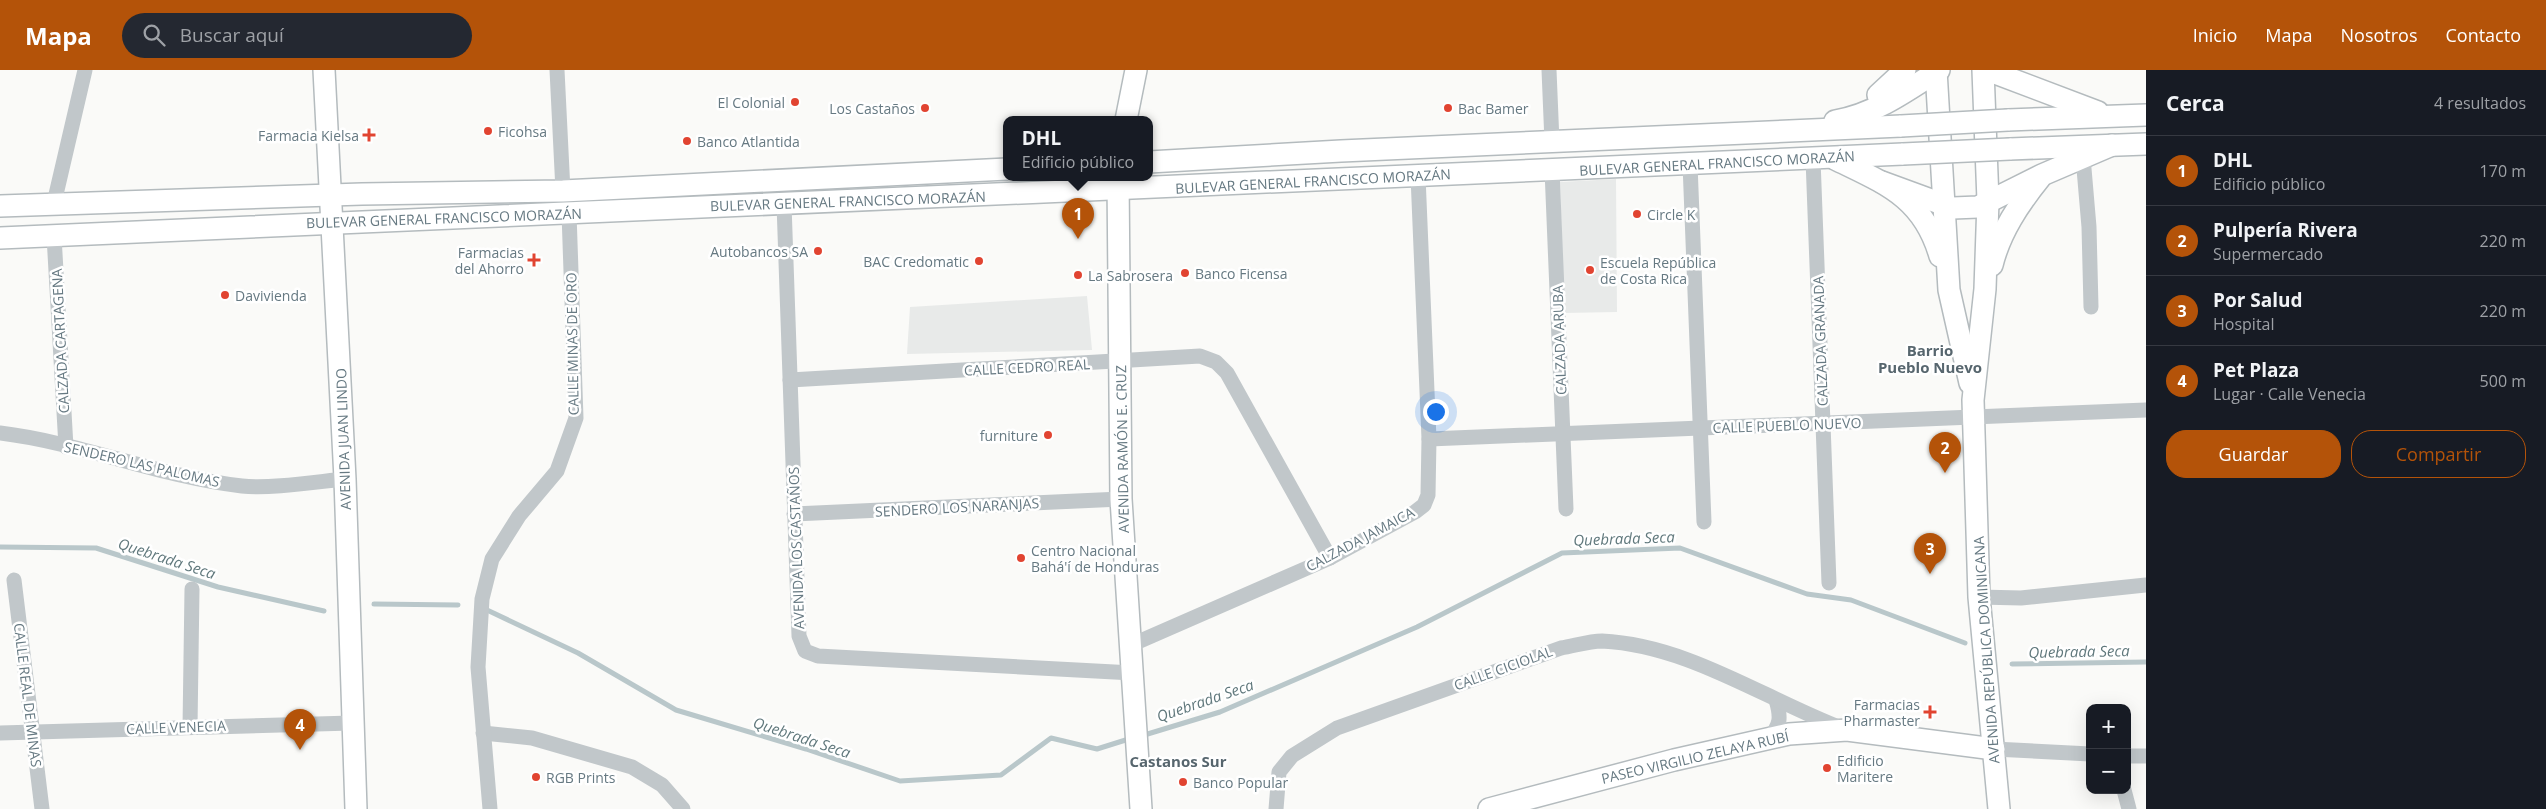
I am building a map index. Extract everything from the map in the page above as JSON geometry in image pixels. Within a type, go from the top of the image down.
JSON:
[{"type":"main road","name":"AVENIDA JUAN LINDO","points":[[324,70],[345,479],[356,809]]},
{"type":"main road","points":[[1849,119],[1905,70]]},
{"type":"main road","name":"AVENIDA REPÚBLICA DOMINICANA","points":[[1983,70],[1988,201],[1985,289],[1974,409],[1979,597],[1999,809]]},
{"type":"main road","points":[[1987,70],[2059,99],[2112,116]]},
{"type":"main road","points":[[1772,133],[1849,119],[1889,101],[1937,71]]},
{"type":"main road","name":"AVENIDA REPÚBLICA DOMINICANA","points":[[1937,71],[1949,290],[1974,409]]},
{"type":"main road","points":[[1127,116],[1134,73]]},
{"type":"main road","name":"BULEVAR GENERAL FRANCISCO MORAZÁN","points":[[1153,162],[2008,120],[2146,115]]},
{"type":"main road","name":"BULEVAR GENERAL FRANCISCO MORAZÁN","points":[[0,238],[784,204],[1119,184],[1418,176],[2146,144]]},
{"type":"main road","points":[[1823,158],[1882,182],[1943,204],[1964,209],[1978,207],[2042,175],[2112,145]]},
{"type":"main road","points":[[330,169],[335,180],[346,189],[362,194]]},
{"type":"main road","name":"BULEVAR GENERAL FRANCISCO MORAZÁN","points":[[0,206],[362,194],[563,191],[1003,169]]},
{"type":"main road","points":[[1985,289],[1994,258],[2006,228],[2022,201],[2042,175]]},
{"type":"main road","points":[[1882,182],[1908,200],[1922,215],[1936,243],[1949,290]]},
{"type":"main road","name":"AVENIDA RAMÓN E. CRUZ","points":[[1119,184],[1120,499],[1141,809]]},
{"type":"main road","points":[[335,259],[338,243],[349,229],[364,222]]},
{"type":"main road","points":[[297,225],[315,232],[327,244],[335,259]]},
{"type":"main road","name":"PASEO VIRGILIO ZELAYA RUBÍ","points":[[1489,809],[1534,804],[1674,760],[1789,734],[1847,730],[1994,749]]},
{"type":"street","points":[[54,203],[85,70]]},
{"type":"street","points":[[557,70],[563,191]]},
{"type":"street","points":[[1549,70],[1552,142]]},
{"type":"street","points":[[2083,157],[2089,227],[2091,308]]},
{"type":"street","name":"CALZADA GRANADA","points":[[1823,158],[1823,423],[1829,583]]},
{"type":"street","points":[[1690,164],[1704,522]]},
{"type":"street","name":"CALZADA ARUBA","points":[[1552,170],[1566,509]]},
{"type":"street","name":"CALZADA JAMAICA","points":[[1131,645],[1330,558],[1415,512],[1424,505],[1428,495],[1429,438],[1418,176]]},
{"type":"street","name":"AVENIDA LOS CASTAÑOS","points":[[784,204],[799,636],[805,651],[818,656],[1133,674]]},
{"type":"street","name":"CALLE MINAS DE ORO","points":[[490,809],[478,667],[482,600],[492,559],[519,516],[558,471],[576,418],[569,213]]},
{"type":"street","name":"CALZADA CARTAGENA","points":[[54,236],[66,447]]},
{"type":"street","name":"CALLE CEDRO REAL","points":[[790,380],[1200,356],[1216,362],[1227,373],[1330,558]]},
{"type":"street","name":"CALLE PUEBLO NUEVO","points":[[1429,438],[1823,423],[1974,409],[2146,410]]},
{"type":"street","name":"SENDERO LAS PALOMAS","points":[[0,433],[66,447],[149,469],[243,486],[345,479]]},
{"type":"street","name":"SENDERO LOS NARANJAS","points":[[794,514],[1120,499]]},
{"type":"street","name":"CALLE REAL DE MINAS","points":[[14,580],[42,809]]},
{"type":"street","points":[[1979,597],[2021,598],[2146,585]]},
{"type":"street","points":[[190,727],[192,589]]},
{"type":"street","name":"CALLE CICIOLAL","points":[[1276,809],[1279,772],[1292,756],[1337,728],[1561,648],[1600,641],[1641,645],[1694,663],[1847,730]]},
{"type":"street","points":[[1769,738],[1779,726],[1781,719],[1776,700]]},
{"type":"street","name":"CALLE VENECIA","points":[[0,733],[352,723]]},
{"type":"street","points":[[483,733],[532,738],[632,767],[662,785],[683,809]]},
{"type":"street","points":[[1994,749],[2086,754]]},
{"type":"street","points":[[2131,756],[2146,756]]},
{"type":"street","points":[[2125,794],[2129,809]]},
{"type":"shaded area","name":"Escuela República de Costa Rica","points":[[1616,179],[1617,312],[1564,313],[1560,182]]},
{"type":"shaded area","points":[[1087,296],[1092,350],[907,354],[910,307]]},
{"type":"waterway","name":"Quebrada Seca","points":[[0,547],[96,548],[218,587],[324,611]]},
{"type":"waterway","name":"Quebrada Seca","points":[[1141,736],[1220,712],[1417,627],[1562,553],[1680,548],[1807,594],[1851,600],[1965,643]]},
{"type":"waterway","points":[[374,604],[458,605]]},
{"type":"waterway","name":"Quebrada Seca","points":[[487,610],[578,653],[676,710],[806,749],[900,781],[1001,775],[1051,738],[1097,749],[1132,738]]},
{"type":"waterway","name":"Quebrada Seca","points":[[2012,664],[2146,662]]},
{"type":"place","name":"El Colonial","points":[[795,102]]},
{"type":"place","name":"Los Castaños","points":[[925,108]]},
{"type":"place","name":"Bac Bamer","points":[[1448,108]]},
{"type":"place","name":"Ficohsa","points":[[488,131]]},
{"type":"place","name":"Farmacia Kielsa","points":[[369,135]]},
{"type":"place","name":"Banco Atlantida","points":[[687,141]]},
{"type":"place","name":"Circle K","points":[[1637,214]]},
{"type":"place","name":"DHL","points":[[1078,239]]},
{"type":"place","name":"Autobancos SA","points":[[818,251]]},
{"type":"place","name":"Farmacias del Ahorro","points":[[534,260]]},
{"type":"place","name":"BAC Credomatic","points":[[979,261]]},
{"type":"place","name":"Escuela República de Costa Rica","points":[[1590,270]]},
{"type":"place","name":"Banco Ficensa","points":[[1185,273]]},
{"type":"place","name":"La Sabrosera","points":[[1078,275]]},
{"type":"place","name":"Davivienda","points":[[225,295]]},
{"type":"place","name":"furniture","points":[[1048,435]]},
{"type":"place","name":"Pulpería Rivera","points":[[1945,473]]},
{"type":"place","name":"Centro Nacional Bahá'í de Honduras","points":[[1021,558]]},
{"type":"place","name":"Por Salud","points":[[1930,574]]},
{"type":"place","name":"Farmacias Pharmaster","points":[[1930,712]]},
{"type":"place","name":"Pet Plaza","points":[[300,750]]},
{"type":"place","name":"Edificio Maritere","points":[[1827,768]]},
{"type":"place","name":"RGB Prints","points":[[536,777]]},
{"type":"place","name":"Banco Popular","points":[[1183,782]]},
{"type":"district","name":"Barrio Pueblo Nuevo","points":[[1930,358]]},
{"type":"district","name":"Castanos Sur","points":[[1178,761]]}]
